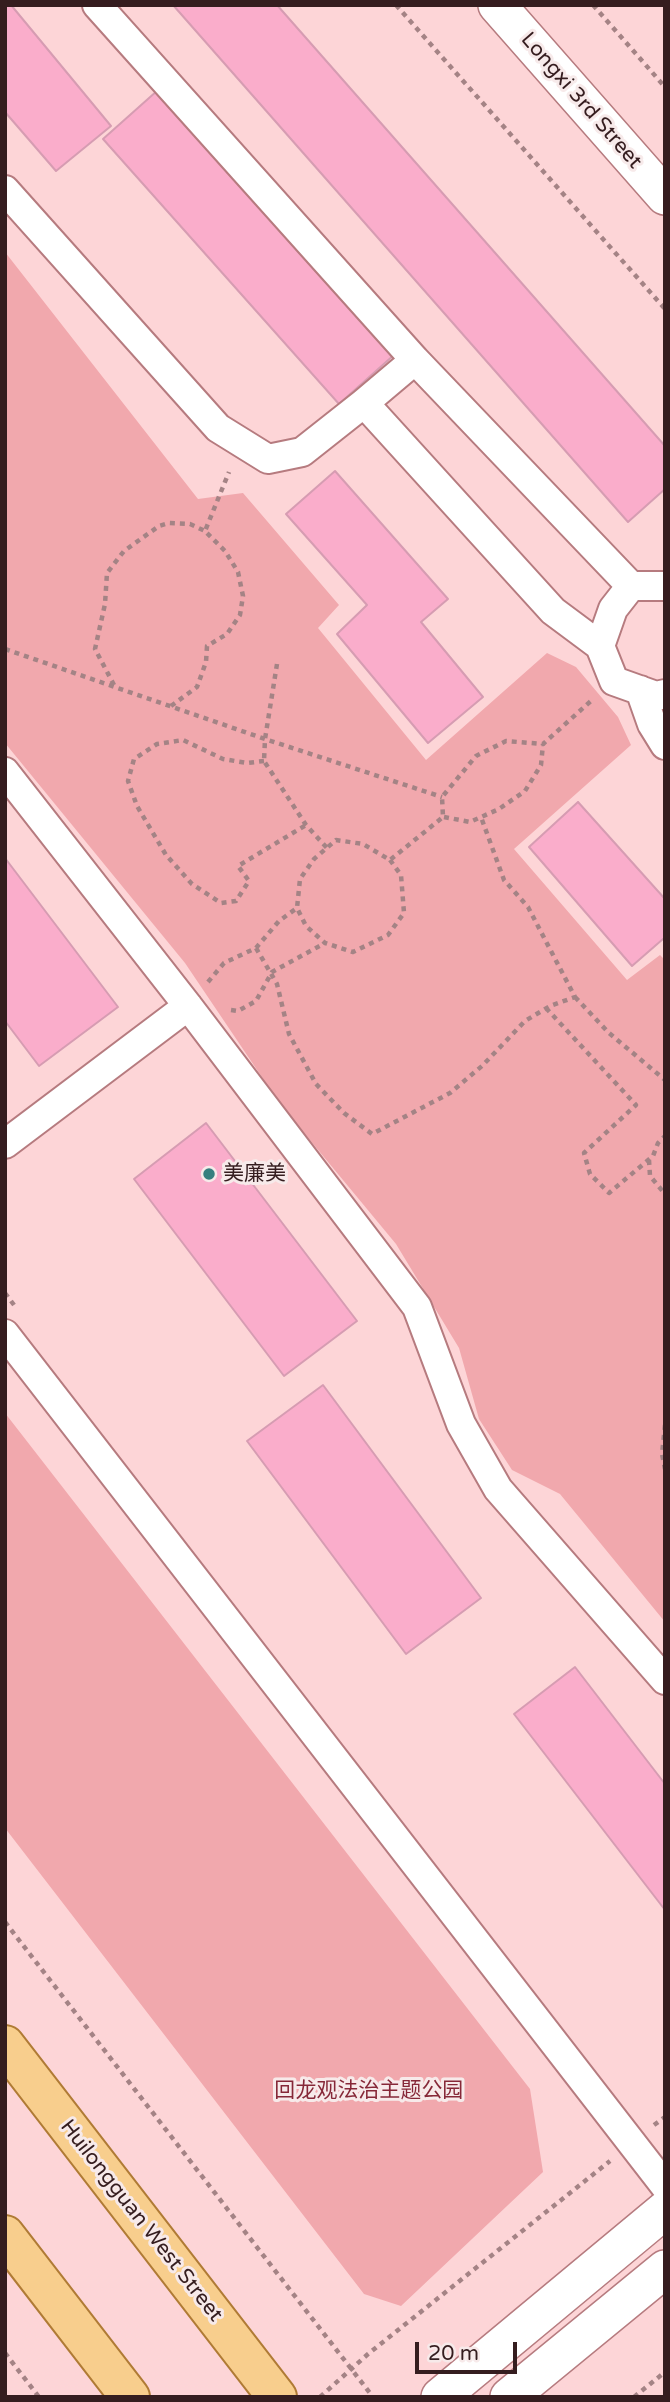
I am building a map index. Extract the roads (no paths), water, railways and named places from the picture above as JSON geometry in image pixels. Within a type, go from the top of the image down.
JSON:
[{"type":"main road","name":"Huilongguan West Street","points":[[5,2045],[277,2397]]},
{"type":"main road","points":[[5,2235],[130,2397]]},
{"type":"street","points":[[97,5],[415,360],[631,586],[665,586]]},
{"type":"street","name":"Longxi 3rd Street","points":[[497,5],[665,196]]},
{"type":"street","points":[[5,190],[218,428],[268,459],[302,452],[415,360]]},
{"type":"street","points":[[364,403],[553,611],[600,646],[640,689],[652,724],[665,745]]},
{"type":"street","points":[[600,646],[613,609],[631,586]]},
{"type":"street","points":[[5,772],[188,1006],[417,1307],[461,1424],[498,1489],[665,1681]]},
{"type":"street","points":[[5,1144],[188,1006]]},
{"type":"street","points":[[5,1335],[665,2186]]},
{"type":"street","points":[[440,2397],[665,2210]]},
{"type":"street","points":[[509,2397],[665,2269]]},
{"type":"place","name":"美廉美","points":[[209,1174]]},
{"type":"park label","name":"回龙观法治主题公园","points":[[369,2091]]}]
